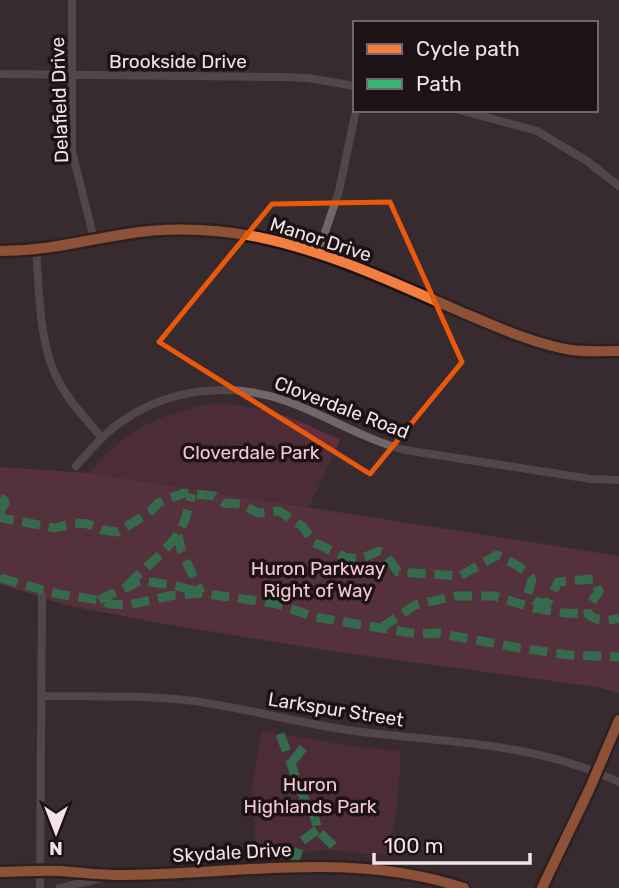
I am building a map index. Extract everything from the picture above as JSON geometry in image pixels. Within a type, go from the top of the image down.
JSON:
[{"type":"street","name":"Delafield Drive","points":[[72,0],[72,151],[94,239]]},
{"type":"street","name":"Brookside Drive","points":[[0,74],[281,77],[308,78],[353,86]]},
{"type":"street","points":[[318,253],[339,191],[356,112]]},
{"type":"street","points":[[466,112],[537,131],[587,161],[619,186]]},
{"type":"street","name":"Manor Drive","points":[[0,251],[36,250],[129,233],[166,230],[212,231],[257,237],[318,253],[538,342],[577,351],[619,351]]},
{"type":"street","points":[[36,250],[44,333],[50,360],[66,394],[102,438]]},
{"type":"street","name":"Cloverdale Road","points":[[76,466],[102,438],[128,417],[157,402],[199,390],[241,390],[284,400],[405,450],[591,479],[619,480]]},
{"type":"street","points":[[40,888],[42,596]]},
{"type":"street","name":"Larkspur Street","points":[[42,696],[156,697],[206,703],[353,731],[488,744],[526,751],[597,772],[619,782]]},
{"type":"street","points":[[542,888],[619,720]]},
{"type":"street","name":"Skydale Drive","points":[[0,872],[117,875],[345,866],[403,872],[464,888]]},
{"type":"street","name":"Skydale Drive","points":[[60,888],[117,875]]},
{"type":"highlighted area","points":[[390,202],[462,362],[370,474],[159,342],[272,204]]},
{"type":"green space","name":"Cloverdale Park","points":[[215,403],[280,414],[340,440],[309,507],[89,473],[117,445],[145,425],[177,412]]},
{"type":"green space","name":"Huron Parkway Right of Way","points":[[0,467],[89,473],[619,556],[619,693],[597,687],[338,652],[165,624],[65,605],[0,584]]},
{"type":"green space","name":"Huron Highlands Park","points":[[262,730],[342,745],[401,751],[397,805],[389,856],[330,850],[256,854],[252,787]]},
{"type":"marked path","points":[[0,512],[2,518],[55,528],[75,523],[118,532],[150,512],[158,503],[184,493],[214,496],[224,503],[241,504],[258,513],[279,511],[303,527],[313,542],[347,558],[363,558],[379,551],[385,554],[398,572],[460,576],[497,555],[516,565],[532,579],[528,594],[535,601],[542,603],[548,602],[558,582],[594,579],[599,592],[588,606],[588,614],[603,620],[619,618]]},
{"type":"marked path","points":[[127,586],[160,555],[180,531],[192,494]]},
{"type":"marked path","points":[[0,498],[5,503],[0,511]]},
{"type":"marked path","points":[[178,535],[181,550],[201,593]]},
{"type":"marked path","points":[[0,578],[58,594],[110,604],[129,605],[169,596],[201,593],[278,604],[314,617],[417,634],[437,633],[569,655],[619,657]]},
{"type":"marked path","points":[[99,600],[140,581],[195,591]]},
{"type":"marked path","points":[[381,628],[415,605],[456,596],[494,596],[534,608],[588,614]]},
{"type":"marked path","points":[[280,734],[317,830],[337,849]]},
{"type":"marked path","points":[[292,762],[307,743]]},
{"type":"marked path","points":[[293,866],[302,841],[317,830]]},
{"type":"cycle path","points":[[0,251],[48,247],[158,230],[242,234],[332,258],[540,343],[571,350],[619,351]]},
{"type":"cycle path","points":[[542,888],[619,720]]},
{"type":"cycle path","points":[[0,872],[52,871],[118,875],[335,867],[378,870],[464,888]]}]
